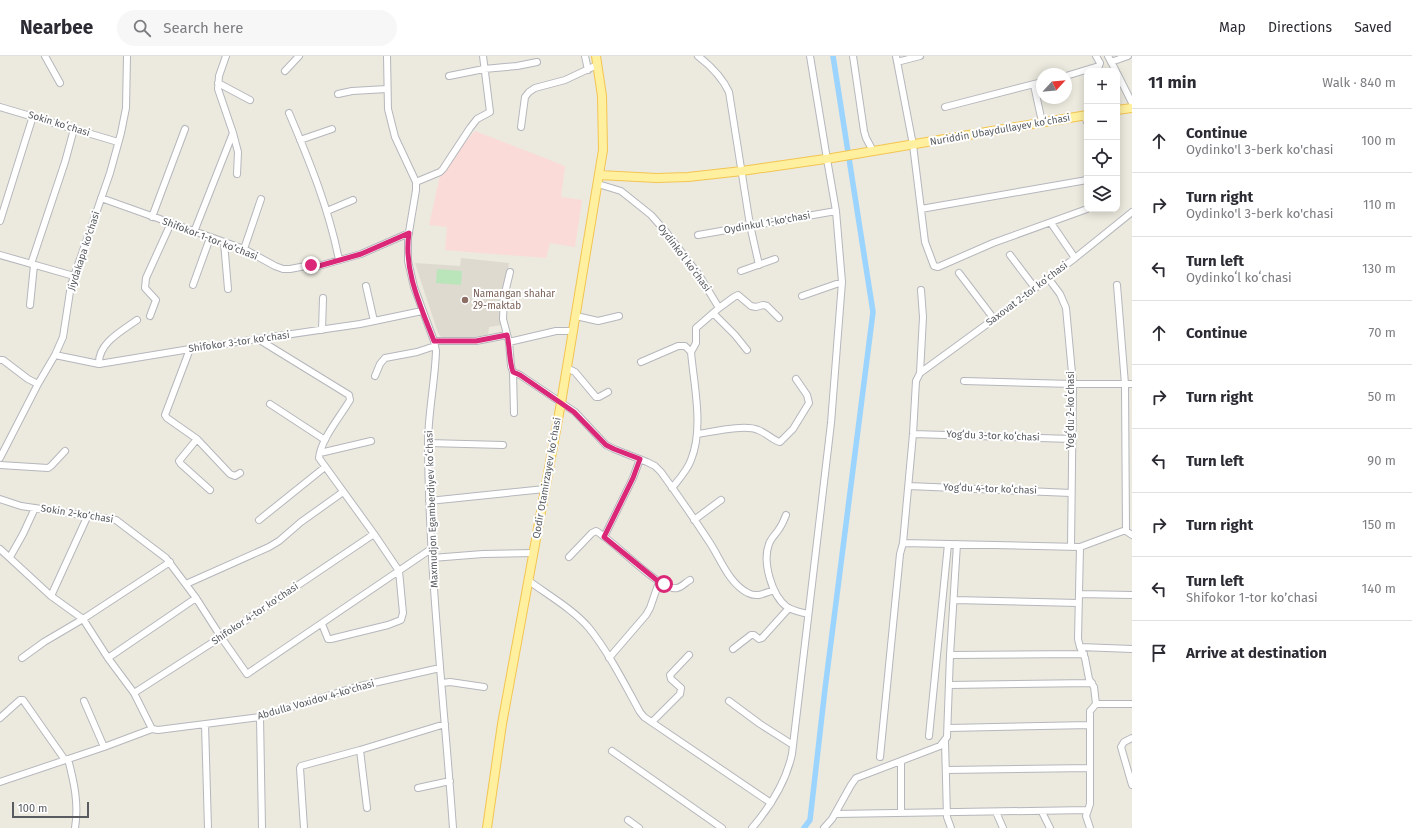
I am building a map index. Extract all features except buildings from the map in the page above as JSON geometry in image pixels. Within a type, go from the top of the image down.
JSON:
[{"type":"main road","name":"Qodir Otamirzayev koʻchasi","points":[[487,828],[502,724],[561,403],[603,150],[602,96],[596,56]]},
{"type":"main road","points":[[1120,110],[1132,108]]},
{"type":"main road","name":"Nuriddin Ubaydullayev koʻchasi","points":[[599,175],[656,178],[742,171],[913,145],[1042,122],[1084,118]]},
{"type":"street","points":[[45,56],[60,84]]},
{"type":"street","name":"Jiydakapa ko'chasi","points":[[0,458],[38,384],[55,355],[63,337],[71,284],[101,198],[118,142],[126,108],[128,56]]},
{"type":"street","points":[[226,56],[218,83],[218,88],[238,152],[237,174]]},
{"type":"street","points":[[285,71],[299,56]]},
{"type":"street","name":"Maxmudjon Egamberdiyev koʻchasi","points":[[387,56],[388,109],[395,137],[416,182],[414,206],[407,249],[410,271],[422,311],[435,343],[436,358],[428,430],[429,501],[431,549],[453,828]]},
{"type":"street","points":[[416,182],[440,172],[477,119],[490,112],[483,56]]},
{"type":"street","points":[[586,56],[588,70]]},
{"type":"street","points":[[698,56],[712,67],[729,92],[750,225],[759,265]]},
{"type":"street","points":[[752,828],[765,813],[787,772],[793,745],[831,423],[842,282],[836,211],[829,158],[810,56]]},
{"type":"street","points":[[853,56],[864,131],[871,151]]},
{"type":"street","points":[[920,56],[896,59],[913,145],[926,249],[933,265],[937,267],[993,243],[1084,210]]},
{"type":"street","points":[[1072,74],[1099,66],[1100,63],[1096,56]]},
{"type":"street","points":[[1110,59],[1128,56]]},
{"type":"street","points":[[449,76],[484,69],[517,66],[537,62]]},
{"type":"street","points":[[521,127],[525,97],[529,92],[535,88],[565,80],[597,65]]},
{"type":"street","points":[[1120,80],[1132,103]]},
{"type":"street","points":[[218,83],[250,100]]},
{"type":"street","points":[[945,107],[1034,85],[1042,122]]},
{"type":"street","points":[[338,94],[352,91],[387,89]]},
{"type":"street","name":"Sokin koʻchasi","points":[[0,106],[118,142]]},
{"type":"street","points":[[289,113],[327,211],[340,260]]},
{"type":"street","points":[[0,221],[33,116]]},
{"type":"street","points":[[30,306],[33,265],[74,129]]},
{"type":"street","points":[[300,140],[332,129]]},
{"type":"street","points":[[152,217],[185,130]]},
{"type":"street","points":[[194,232],[233,133]]},
{"type":"street","points":[[921,209],[1084,181]]},
{"type":"street","name":"Oydinkoʻl koʻchasi","points":[[598,184],[622,191],[651,215],[699,275],[719,308]]},
{"type":"street","name":"Shifokor 1-tor koʼchasi","points":[[101,198],[244,249],[283,269],[290,270],[311,265],[315,267],[361,254],[409,233]]},
{"type":"street","points":[[244,249],[261,199]]},
{"type":"street","points":[[327,211],[353,200]]},
{"type":"street","name":"Oydinkul 1-ko'chasi","points":[[698,235],[836,211]]},
{"type":"street","name":"Saxovat 2-tor koʻchasi","points":[[920,373],[1075,258],[1132,212]]},
{"type":"street","points":[[150,316],[156,300],[145,288],[146,278],[171,223]]},
{"type":"street","points":[[1050,223],[1075,258]]},
{"type":"street","points":[[193,285],[210,238]]},
{"type":"street","points":[[224,242],[228,289]]},
{"type":"street","points":[[1010,254],[1035,288]]},
{"type":"street","points":[[0,255],[74,276]]},
{"type":"street","points":[[741,271],[775,259]]},
{"type":"street","points":[[510,272],[503,307],[503,319],[509,342],[513,372],[514,413]]},
{"type":"street","points":[[959,274],[994,319]]},
{"type":"street","name":"Yogʻdu 2-koʻchasi","points":[[1048,278],[1060,294],[1066,308],[1073,384],[1071,546]]},
{"type":"street","points":[[802,296],[842,282]]},
{"type":"street","points":[[1117,285],[1125,384],[1127,528],[1132,535]]},
{"type":"street","points":[[366,286],[374,321]]},
{"type":"street","points":[[880,757],[900,554],[903,543],[914,434],[916,381],[920,373],[923,317],[921,290]]},
{"type":"street","points":[[672,488],[688,468],[692,459],[697,434],[696,399],[691,352],[695,345],[696,327],[738,295],[752,306],[767,306],[779,318]]},
{"type":"street","points":[[322,330],[323,298]]},
{"type":"street","name":"Shifokor 3-tor koʼchasi","points":[[55,355],[99,364],[322,330],[422,311]]},
{"type":"street","points":[[713,313],[735,335],[747,350]]},
{"type":"street","points":[[576,316],[598,321],[619,316]]},
{"type":"street","points":[[99,364],[98,357],[107,342],[137,320]]},
{"type":"street","points":[[509,342],[556,331],[573,331]]},
{"type":"street","points":[[375,376],[380,364],[385,358],[417,352],[435,343],[476,341],[507,335]]},
{"type":"street","points":[[258,339],[349,395],[350,400],[325,440],[319,458],[399,571],[404,613],[403,617],[399,621],[328,639],[322,624],[399,571],[431,549]]},
{"type":"street","points":[[641,362],[678,346],[685,346],[691,352]]},
{"type":"street","points":[[190,349],[165,415],[197,439],[230,474],[235,476],[240,473]]},
{"type":"street","points":[[0,360],[3,360],[28,379],[38,384]]},
{"type":"street","points":[[567,368],[575,372],[596,397],[608,392]]},
{"type":"street","points":[[513,372],[520,375],[582,418],[606,445],[655,466],[661,472],[709,540],[736,584],[746,592],[756,596],[774,590]]},
{"type":"street","points":[[697,434],[753,428],[769,434],[778,442],[780,441],[793,428],[809,403],[807,395],[796,379]]},
{"type":"street","points":[[964,381],[1132,384]]},
{"type":"street","points":[[270,404],[325,440]]},
{"type":"street","name":"Yogʻdu 3-tor koʻchasi","points":[[914,434],[1072,439]]},
{"type":"street","points":[[197,439],[179,461],[180,464],[210,490]]},
{"type":"street","points":[[320,453],[371,441]]},
{"type":"street","points":[[428,443],[503,445]]},
{"type":"street","points":[[0,465],[48,468],[65,451]]},
{"type":"street","points":[[604,537],[633,478],[640,459]]},
{"type":"street","points":[[259,520],[326,467]]},
{"type":"street","name":"Yogʻdu 4-tor koʻchasi","points":[[909,486],[1071,493]]},
{"type":"street","points":[[429,501],[545,489]]},
{"type":"street","points":[[186,584],[269,547],[343,492]]},
{"type":"street","name":"Sokin 2-koʼchasi","points":[[0,499],[20,506],[116,520],[170,562],[247,674],[322,624]]},
{"type":"street","points":[[694,520],[721,500]]},
{"type":"street","points":[[10,557],[35,508]]},
{"type":"street","points":[[786,515],[779,530],[772,538],[767,549],[768,574],[774,590],[781,602],[789,608],[808,614]]},
{"type":"street","points":[[51,596],[88,516]]},
{"type":"street","points":[[903,543],[1080,547],[1127,528],[1132,517]]},
{"type":"street","points":[[569,557],[594,531],[598,532],[659,582],[672,588],[677,588],[690,580]]},
{"type":"street","name":"Shifokor 4-tor ko'chasi","points":[[134,693],[221,637],[374,534]]},
{"type":"street","points":[[929,736],[948,544]]},
{"type":"street","points":[[951,828],[947,812],[945,741],[948,728],[950,655],[957,544]]},
{"type":"street","points":[[1080,547],[1078,631],[1080,647],[1084,654],[1088,676],[1095,689],[1096,704],[1090,711],[1090,804],[1086,816],[1090,828]]},
{"type":"street","points":[[0,549],[51,596],[83,619],[108,658],[134,693],[152,728],[104,747],[0,782]]},
{"type":"street","points":[[432,558],[483,554],[534,553]]},
{"type":"street","points":[[22,658],[44,642],[83,619],[170,562]]},
{"type":"street","points":[[529,581],[569,610],[589,628],[609,658],[640,712],[652,722],[771,802]]},
{"type":"street","points":[[609,658],[646,615],[659,582]]},
{"type":"street","points":[[1078,594],[1132,595]]},
{"type":"street","points":[[108,658],[196,598]]},
{"type":"street","points":[[954,600],[1078,602]]},
{"type":"street","points":[[733,649],[751,635],[754,635],[760,639],[762,638],[789,608]]},
{"type":"street","points":[[1080,647],[1132,649]]},
{"type":"street","points":[[950,655],[1084,654]]},
{"type":"street","points":[[652,722],[679,696],[681,688],[671,679],[670,675],[689,655]]},
{"type":"street","name":"Abdulla Voxidov 4-ko'chasi","points":[[152,728],[158,730],[260,717],[356,687],[440,668]]},
{"type":"street","points":[[442,683],[450,682],[484,687]]},
{"type":"street","points":[[950,685],[1092,683]]},
{"type":"street","points":[[0,718],[20,700],[23,700],[66,759],[74,781],[77,798],[75,828]]},
{"type":"street","points":[[84,701],[104,747]]},
{"type":"street","points":[[729,701],[760,724],[793,745]]},
{"type":"street","points":[[1096,704],[1132,704]]},
{"type":"street","points":[[260,717],[262,828]]},
{"type":"street","points":[[206,724],[208,828]]},
{"type":"street","points":[[304,828],[300,768],[304,765],[360,750],[445,724]]},
{"type":"street","points":[[948,728],[1090,724]]},
{"type":"street","points":[[1132,738],[1124,742],[1121,747],[1132,785]]},
{"type":"street","points":[[824,828],[835,814],[856,778],[940,746],[945,741]]},
{"type":"street","points":[[360,750],[367,808]]},
{"type":"street","points":[[612,751],[722,828]]},
{"type":"street","points":[[900,813],[901,761]]},
{"type":"street","points":[[946,770],[1090,768]]},
{"type":"street","points":[[418,788],[450,781]]},
{"type":"street","points":[[835,814],[1042,812],[1088,810]]},
{"type":"street","points":[[996,812],[1003,828]]},
{"type":"street","points":[[1042,812],[1050,828]]},
{"type":"street","points":[[628,820],[639,828]]},
{"type":"shaded area","points":[[475,131],[565,166],[561,197],[582,200],[575,247],[550,243],[546,258],[445,250],[447,227],[429,225],[440,176]]},
{"type":"shaded area","name":"Namangan shahar 29-maktab","points":[[461,258],[509,263],[502,325],[489,327],[488,336],[473,338],[442,338],[438,333],[415,263],[460,266]]},
{"type":"green space","points":[[437,269],[462,271],[461,285],[436,283]]},
{"type":"waterway","points":[[804,828],[810,820],[825,689],[873,312],[833,56]]},
{"type":"place","name":"Namangan shahar 29-maktab","points":[[465,300]]},
{"type":"route","points":[[311,265],[315,267],[361,254],[409,233],[407,249],[410,271],[422,311],[434,341],[476,341],[507,335],[513,372],[520,375],[582,418],[606,445],[640,459],[633,478],[604,537],[659,582],[664,584]]}]
